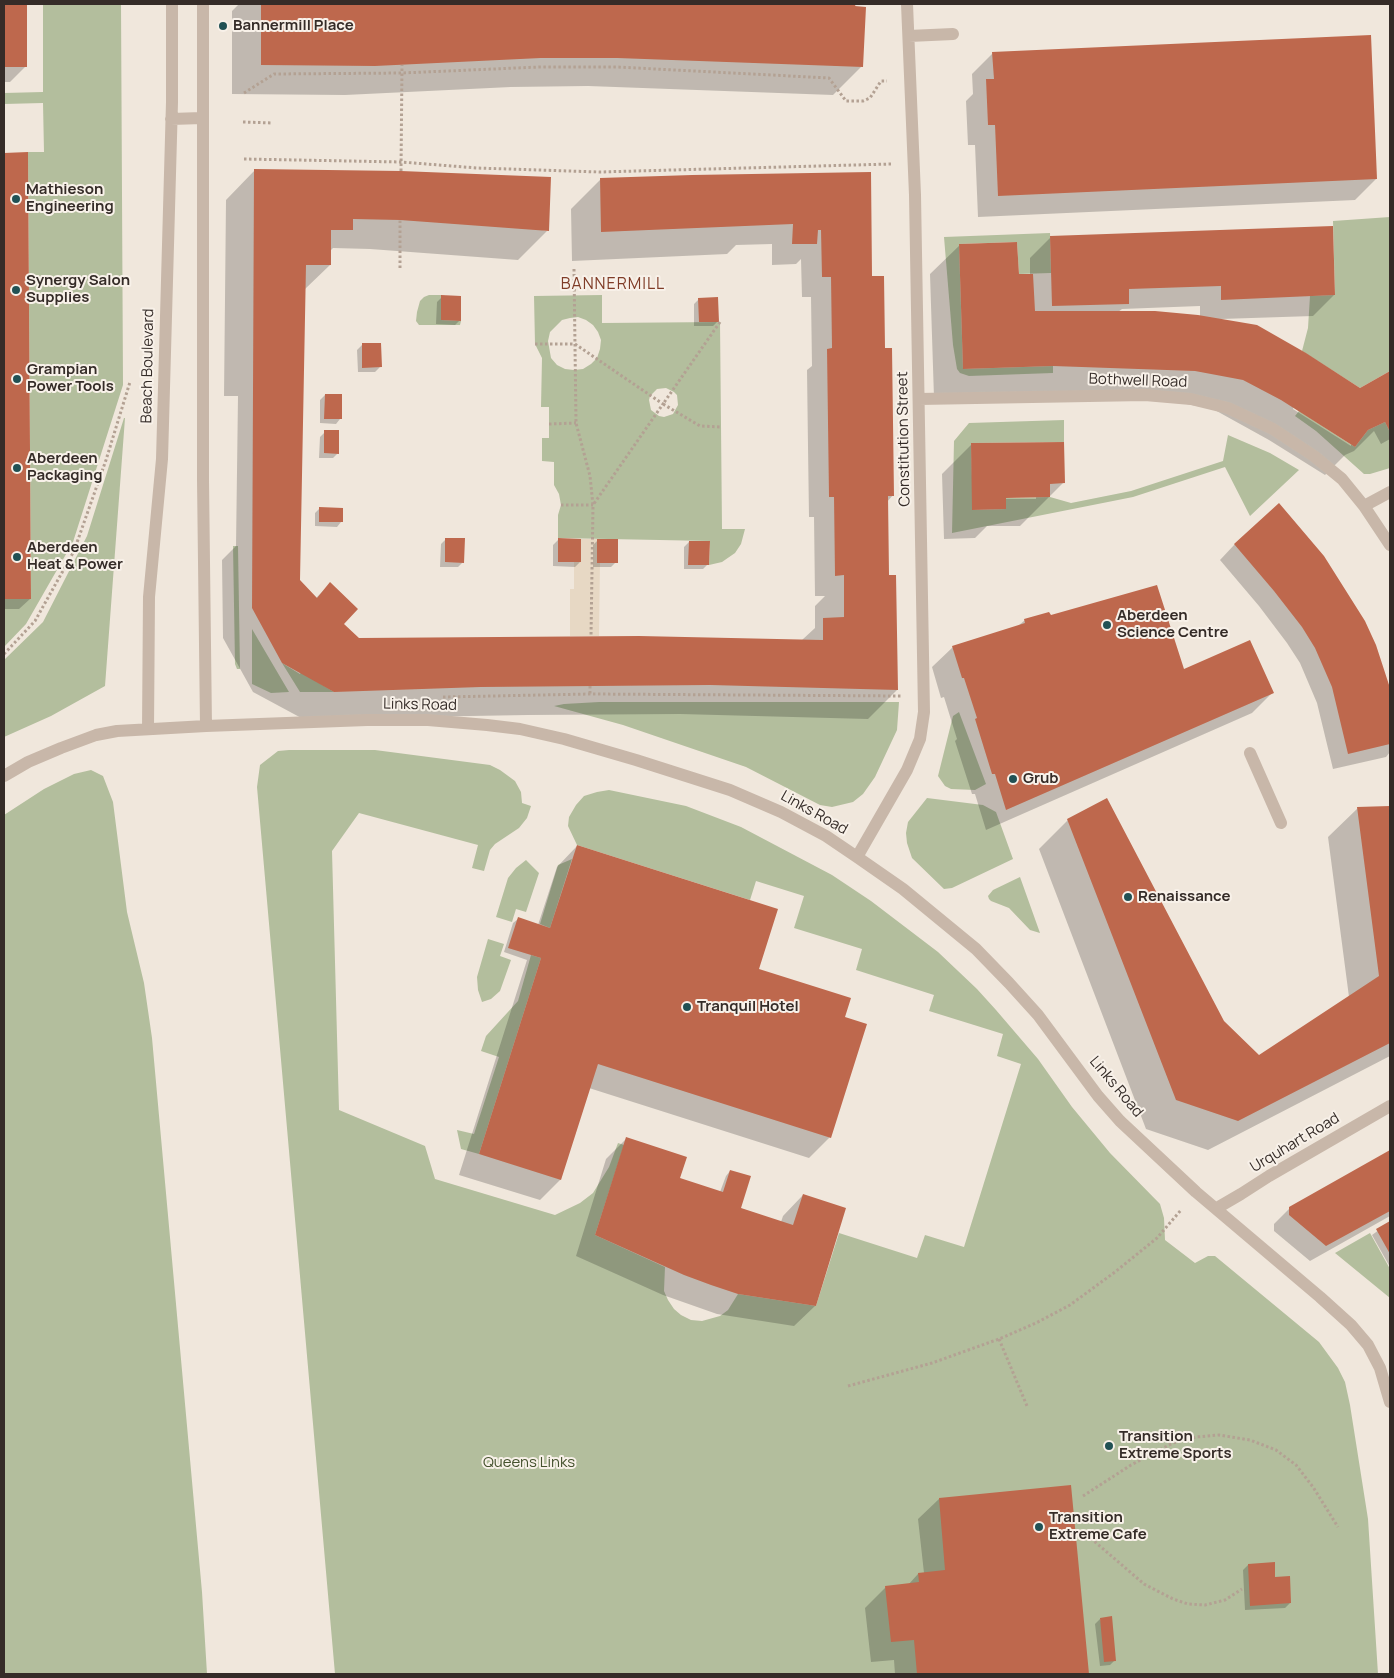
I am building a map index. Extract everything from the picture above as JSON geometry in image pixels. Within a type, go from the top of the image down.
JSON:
[{"type":"street","name":"Beach Boulevard","points":[[148,729],[149,597],[162,459],[171,119],[172,4]]},
{"type":"street","points":[[203,4],[203,480],[206,726]]},
{"type":"street","name":"Constitution Street","points":[[857,857],[902,780],[914,755],[922,728],[925,696],[914,163],[907,4]]},
{"type":"street","points":[[909,36],[953,34]]},
{"type":"street","points":[[171,119],[202,118]]},
{"type":"street","name":"Bothwell Road","points":[[920,399],[1110,394],[1145,395],[1191,399],[1228,408],[1273,429],[1314,456],[1342,480],[1364,506],[1390,545]]},
{"type":"street","points":[[1364,506],[1390,492]]},
{"type":"street","name":"Links Road","points":[[4,776],[28,762],[96,735],[148,729],[206,726],[410,720],[468,723],[520,729],[564,739],[730,790],[781,812],[826,836],[857,857],[943,921],[976,949],[1038,1014],[1108,1108],[1196,1192],[1217,1208],[1351,1325],[1368,1346],[1380,1368],[1390,1402]]},
{"type":"street","points":[[1250,753],[1281,823]]},
{"type":"street","name":"Urquhart Road","points":[[1217,1208],[1390,1106]]},
{"type":"path","points":[[401,171],[402,65]]},
{"type":"path","points":[[244,93],[274,74],[402,73],[539,67],[607,67],[830,78],[846,101],[863,101],[870,98],[881,82],[911,81]]},
{"type":"path","points":[[244,122],[273,122]]},
{"type":"path","points":[[244,159],[401,162],[477,168],[600,172],[914,163]]},
{"type":"path","points":[[400,220],[400,268]]},
{"type":"path","points":[[574,269],[576,424],[590,476],[593,505],[591,636]]},
{"type":"path","points":[[593,505],[720,322]]},
{"type":"path","points":[[535,344],[575,344],[663,404],[700,426],[721,427]]},
{"type":"path","points":[[4,654],[39,615],[74,551],[106,460],[130,382]]},
{"type":"path","points":[[549,424],[576,424]]},
{"type":"path","points":[[561,505],[593,505]]},
{"type":"path","points":[[590,686],[590,694]]},
{"type":"path","points":[[442,697],[590,694],[925,696]]},
{"type":"path","points":[[848,1386],[932,1363],[999,1339],[1036,1323],[1070,1305],[1157,1238],[1196,1192]]},
{"type":"path","points":[[999,1339],[1027,1406]]},
{"type":"path","points":[[1083,1496],[1131,1465],[1172,1443],[1196,1437],[1219,1435],[1250,1440],[1276,1450],[1296,1465],[1338,1527]]},
{"type":"path","points":[[1087,1535],[1144,1584],[1173,1599],[1188,1604],[1205,1605],[1225,1600],[1242,1589]]},
{"type":"green space","points":[[43,4],[121,4],[123,385],[73,542],[26,624],[4,647],[4,599],[31,599],[28,152],[44,152],[43,103],[4,104],[4,93],[43,92]]},
{"type":"green space","points":[[1390,217],[1390,371],[1360,388],[1302,351],[1308,328],[1310,296],[1335,295],[1333,221]]},
{"type":"green space","points":[[1050,233],[1051,273],[1019,274],[1017,242],[959,244],[963,369],[1053,366],[1053,373],[969,376],[960,373],[957,369],[953,345],[944,237]]},
{"type":"green space","points":[[429,295],[441,295],[441,320],[461,321],[460,325],[419,325],[416,321],[420,301]]},
{"type":"green space","points":[[602,295],[602,323],[720,322],[722,529],[745,529],[741,544],[735,553],[722,562],[709,565],[710,541],[558,538],[558,515],[561,505],[559,494],[554,485],[554,462],[542,461],[542,438],[549,438],[549,407],[541,407],[542,358],[535,344],[534,296]],"holes":[[[578,317],[593,325],[598,332],[601,340],[600,349],[597,358],[583,369],[565,369],[557,365],[551,358],[548,341],[550,332],[562,320]],[[666,388],[677,395],[678,405],[673,414],[664,417],[651,410],[649,400],[650,396],[657,389]]]},
{"type":"green space","points":[[1299,411],[1355,447],[1368,430],[1385,422],[1390,432],[1390,468],[1364,474],[1316,431],[1295,416]]},
{"type":"green space","points":[[124,418],[105,686],[51,716],[4,737],[4,660],[43,622],[87,536]]},
{"type":"green space","points":[[1064,420],[1064,442],[971,443],[973,510],[1006,509],[1006,498],[1050,497],[1071,503],[1131,491],[1223,461],[1228,435],[1270,453],[1299,470],[1250,516],[1225,467],[1133,497],[952,533],[954,441],[969,423]]},
{"type":"green space","points":[[233,546],[238,546],[240,669],[237,669],[235,664]]},
{"type":"green space","points":[[252,629],[289,692],[271,693],[252,684]]},
{"type":"green space","points":[[282,663],[300,674],[301,672],[334,692],[300,692]]},
{"type":"green space","points":[[599,702],[899,702],[897,730],[875,777],[863,794],[853,802],[832,807],[820,805],[746,767],[623,725],[554,706]]},
{"type":"green space","points":[[959,712],[986,784],[975,790],[951,789],[945,786],[938,776],[953,716]]},
{"type":"green space","name":"Queens Links","points":[[375,750],[490,765],[515,781],[521,792],[522,803],[531,806],[527,818],[519,828],[495,844],[490,850],[484,871],[472,868],[478,845],[359,813],[332,851],[339,1110],[425,1146],[435,1179],[555,1215],[580,1203],[593,1193],[609,1167],[618,1143],[624,1145],[595,1235],[665,1267],[664,1291],[668,1300],[674,1309],[691,1320],[702,1321],[720,1316],[728,1310],[738,1294],[816,1306],[839,1233],[917,1258],[925,1235],[964,1247],[1021,1064],[997,1056],[1003,1034],[929,1011],[934,995],[856,970],[862,949],[794,928],[804,896],[756,881],[750,900],[577,845],[568,826],[569,817],[576,805],[584,796],[609,790],[686,806],[741,827],[832,875],[871,901],[938,952],[996,1010],[1038,1059],[1072,1107],[1110,1153],[1160,1204],[1164,1218],[1165,1240],[1195,1263],[1208,1256],[1215,1256],[1319,1342],[1338,1368],[1345,1382],[1350,1405],[1368,1519],[1378,1674],[335,1674],[257,787],[260,765],[278,751]]},
{"type":"green space","points":[[91,770],[103,776],[113,802],[127,912],[144,983],[152,1038],[202,1592],[207,1674],[4,1674],[4,815],[44,789],[74,774]]},
{"type":"green space","points":[[927,798],[983,805],[996,812],[1013,859],[952,888],[944,889],[912,858],[907,843],[908,822]]},
{"type":"green space","points":[[572,859],[550,928],[540,924],[558,865]]},
{"type":"green space","points":[[526,860],[539,873],[526,912],[516,909],[512,922],[496,917],[508,878]]},
{"type":"green space","points":[[1020,877],[1040,933],[1030,930],[1009,908],[989,899],[988,896],[993,890]]},
{"type":"green space","points":[[488,939],[504,944],[500,956],[511,960],[500,991],[491,999],[482,1002],[478,990],[477,977]]},
{"type":"green space","points":[[531,955],[541,958],[479,1154],[461,1149],[457,1130],[474,1134],[499,1057],[481,1051],[486,1036],[518,1001]]},
{"type":"green space","points":[[1370,1233],[1390,1269],[1390,1298],[1335,1253]]},
{"type":"shaded area","points":[[581,539],[597,539],[600,563],[599,636],[570,636],[570,589],[574,589],[574,562],[581,562]]},
{"type":"building","points":[[4,4],[27,4],[27,67],[4,67]]},
{"type":"building","points":[[261,4],[856,4],[855,6],[866,7],[863,67],[617,58],[541,58],[375,66],[261,65]]},
{"type":"building","points":[[1371,35],[1377,179],[998,196],[995,125],[988,125],[986,79],[994,79],[992,52]]},
{"type":"building","points":[[28,152],[31,599],[4,599],[4,153]]},
{"type":"building","points":[[254,169],[401,171],[551,177],[549,231],[400,220],[353,219],[353,230],[331,230],[331,265],[306,265],[300,580],[317,598],[330,582],[358,609],[344,624],[359,638],[639,636],[823,640],[823,618],[844,617],[844,575],[835,576],[834,497],[829,497],[827,349],[832,348],[831,277],[822,277],[821,230],[818,230],[817,244],[792,244],[793,224],[601,232],[600,178],[871,172],[872,276],[884,276],[885,348],[892,348],[894,496],[888,496],[889,575],[896,575],[898,690],[710,685],[481,687],[334,692],[282,663],[252,608]]},
{"type":"building","points":[[1333,226],[1335,295],[1221,300],[1221,286],[1129,289],[1129,304],[1052,306],[1050,236]]},
{"type":"building","points":[[1017,242],[1019,274],[1033,274],[1035,311],[1155,311],[1198,315],[1257,325],[1306,353],[1360,388],[1390,371],[1390,432],[1385,422],[1368,430],[1355,447],[1281,400],[1243,380],[1195,371],[1053,366],[963,369],[959,244]]},
{"type":"building","points":[[441,295],[461,296],[461,321],[441,320]]},
{"type":"building","points":[[718,297],[719,322],[699,322],[698,298]]},
{"type":"building","points":[[362,343],[381,343],[382,367],[362,368]]},
{"type":"building","points":[[325,394],[342,394],[342,419],[324,419]]},
{"type":"building","points":[[324,430],[339,430],[339,454],[324,453]]},
{"type":"building","points":[[1064,442],[1065,483],[1050,484],[1050,497],[1006,498],[1006,509],[972,510],[971,443]]},
{"type":"building","points":[[1279,503],[1324,556],[1365,621],[1376,645],[1390,688],[1390,744],[1348,754],[1332,687],[1315,648],[1302,627],[1274,591],[1234,544]]},
{"type":"building","points":[[319,507],[343,508],[343,522],[319,522]]},
{"type":"building","points":[[445,538],[465,538],[464,563],[445,562]]},
{"type":"building","points":[[558,538],[581,539],[581,562],[558,562]]},
{"type":"building","points":[[597,539],[618,539],[618,563],[597,563]]},
{"type":"building","points":[[689,541],[710,541],[709,565],[688,565]]},
{"type":"building","points":[[1157,585],[1184,669],[1250,640],[1274,693],[1006,810],[995,774],[992,774],[975,719],[977,718],[952,646],[1025,623],[1024,619],[1049,612],[1051,615]]},
{"type":"building","name":"Renaissance","points":[[1107,798],[1224,1021],[1259,1055],[1379,976],[1357,807],[1390,806],[1390,1043],[1238,1121],[1176,1100],[1067,819]]},
{"type":"building","name":"Tranquil Hotel","points":[[577,845],[778,909],[759,969],[851,998],[845,1017],[867,1024],[831,1138],[598,1064],[561,1180],[479,1154],[541,958],[508,948],[518,917],[550,928]]},
{"type":"building","points":[[626,1137],[687,1157],[680,1178],[723,1192],[730,1170],[751,1176],[741,1208],[793,1225],[803,1194],[846,1208],[816,1306],[738,1294],[684,1275],[595,1235]]},
{"type":"building","points":[[1390,1150],[1390,1211],[1326,1246],[1289,1215],[1289,1207]]},
{"type":"building","points":[[1390,1221],[1390,1254],[1376,1229]]},
{"type":"building","points":[[1071,1485],[1089,1674],[917,1674],[914,1640],[891,1642],[885,1586],[919,1582],[918,1573],[945,1570],[939,1498]]},
{"type":"building","points":[[1275,1562],[1275,1577],[1290,1576],[1291,1603],[1250,1606],[1248,1564]]},
{"type":"building","points":[[1112,1616],[1116,1661],[1104,1662],[1100,1618]]},
{"type":"place","name":"Bannermill Place","points":[[223,26]]},
{"type":"place","name":"Mathieson Engineering","points":[[16,199]]},
{"type":"place","name":"Synergy Salon Supplies","points":[[16,290]]},
{"type":"place","name":"Grampian Power Tools","points":[[17,379]]},
{"type":"place","name":"Aberdeen Packaging","points":[[17,468]]},
{"type":"place","name":"Aberdeen Heat & Power","points":[[17,557]]},
{"type":"place","name":"Aberdeen Science Centre","points":[[1107,625]]},
{"type":"place","name":"Grub","points":[[1013,779]]},
{"type":"place","name":"Renaissance","points":[[1128,897]]},
{"type":"place","name":"Tranquil Hotel","points":[[687,1007]]},
{"type":"place","name":"Transition Extreme Sports","points":[[1109,1446]]},
{"type":"place","name":"Transition Extreme Cafe","points":[[1039,1527]]},
{"type":"district","name":"BANNERMILL","points":[[613,285]]}]
